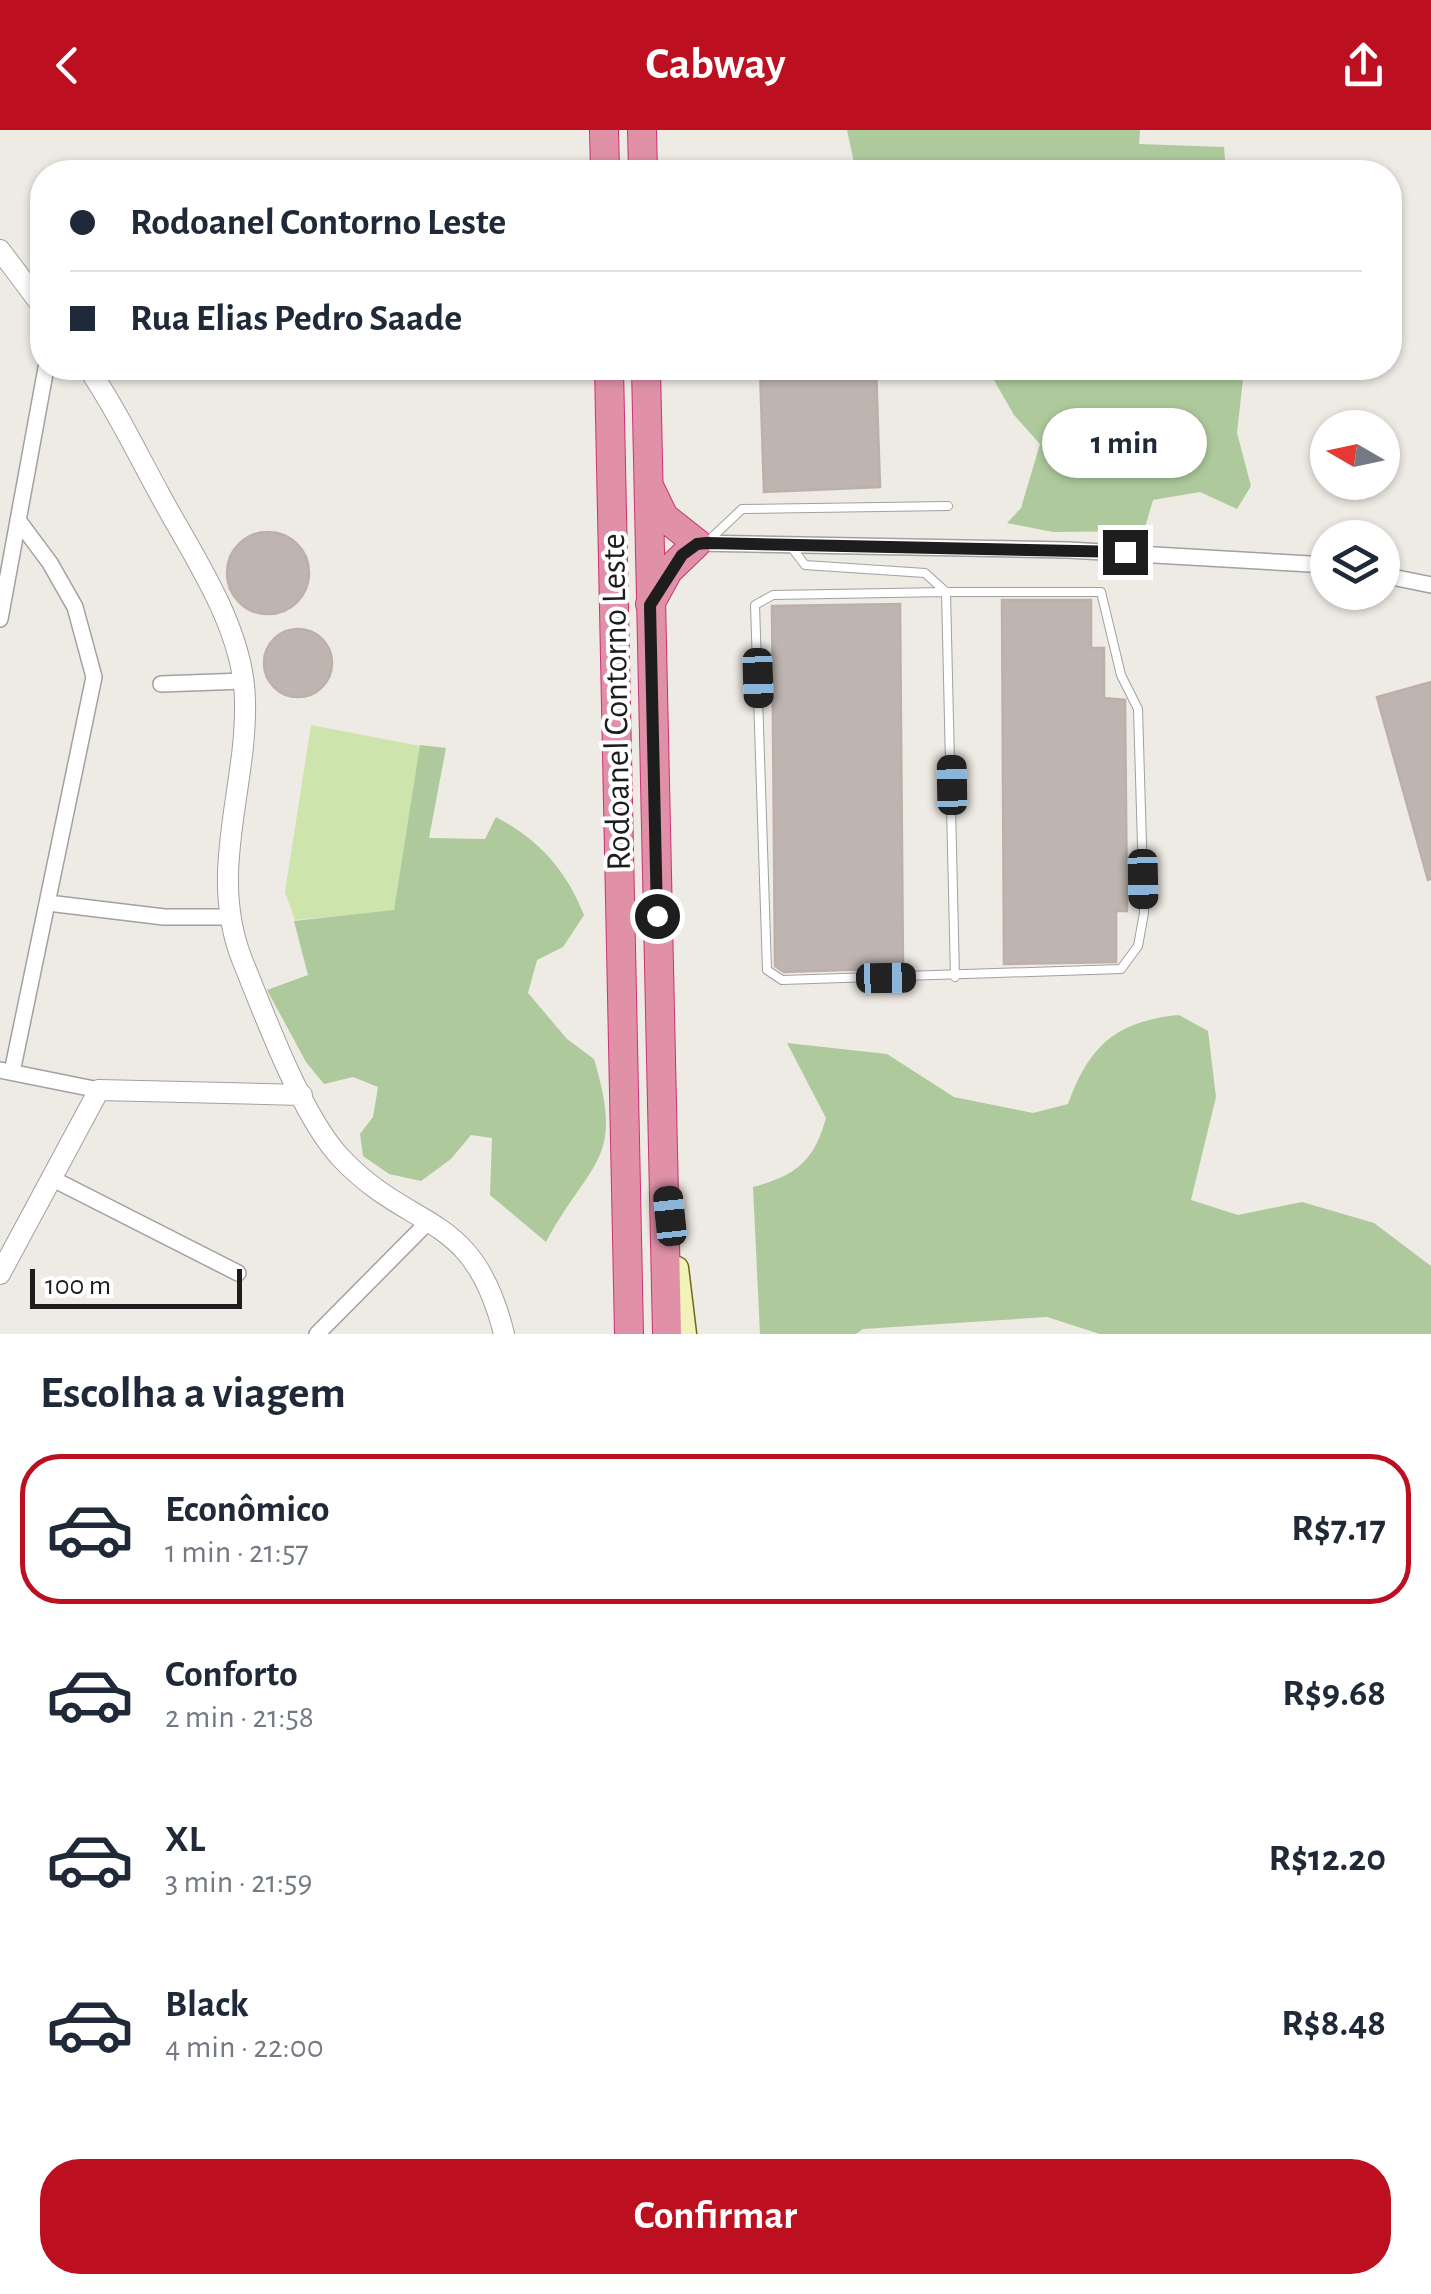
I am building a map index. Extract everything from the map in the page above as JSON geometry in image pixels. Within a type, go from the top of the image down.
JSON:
[{"type":"highway","points":[[604,130],[605,160]]},
{"type":"highway","points":[[642,130],[643,160]]},
{"type":"highway","name":"Rodoanel Contorno Leste","points":[[609,380],[629,1334]]},
{"type":"highway","name":"Rodoanel Contorno Leste","points":[[646,380],[667,1334]]},
{"type":"highway","points":[[647,482],[664,516],[701,543],[668,570],[650,605]]},
{"type":"main road","points":[[663,1150],[684,1334]]},
{"type":"street","points":[[0,250],[30,290]]},
{"type":"street","points":[[0,619],[6,555],[18,520],[44,380]]},
{"type":"street","points":[[95,380],[215,600],[244,681],[245,715],[226,859],[228,917],[242,962],[316,1125],[340,1158],[430,1220],[480,1266],[504,1334]]},
{"type":"street","points":[[18,520],[50,562],[75,608],[94,677],[48,902],[6,1071],[98,1090],[302,1094]]},
{"type":"street","points":[[701,543],[1102,551],[1310,564]]},
{"type":"street","points":[[1400,578],[1431,584]]},
{"type":"street","points":[[162,684],[244,681]]},
{"type":"street","points":[[48,902],[164,917],[228,917]]},
{"type":"street","points":[[0,1274],[98,1090]]},
{"type":"street","points":[[52,1178],[238,1273]]},
{"type":"street","points":[[317,1334],[430,1220]]},
{"type":"lane","points":[[701,543],[742,509],[948,506]]},
{"type":"lane","points":[[790,544],[805,565],[926,573],[946,592],[955,976]]},
{"type":"lane","points":[[946,592],[1101,592],[1120,674],[1138,710],[1143,876],[1138,946],[1121,969],[782,980],[768,970],[755,605],[773,596],[946,592]]},
{"type":"green space","points":[[847,130],[1140,130],[1139,144],[1224,147],[1225,160],[853,160]]},
{"type":"green space","points":[[994,380],[1243,380],[1237,433],[1251,486],[1237,509],[1200,492],[1153,500],[1144,531],[1053,532],[1007,523],[1021,508],[1040,444],[1014,415]]},
{"type":"green space","points":[[311,725],[420,746],[394,911],[295,920],[285,892]]},
{"type":"green space","points":[[420,745],[446,748],[429,838],[485,839],[496,817],[538,846],[560,870],[584,915],[563,947],[537,960],[528,993],[567,1039],[594,1059],[606,1119],[599,1158],[546,1242],[490,1195],[492,1138],[471,1135],[451,1159],[421,1181],[389,1174],[363,1156],[360,1134],[373,1117],[378,1087],[353,1077],[324,1084],[306,1062],[267,990],[308,975],[294,921],[394,910]]},
{"type":"green space","points":[[1179,1015],[1208,1031],[1216,1097],[1191,1200],[1238,1215],[1302,1202],[1374,1223],[1431,1266],[1431,1334],[1100,1334],[1047,1317],[863,1329],[856,1334],[760,1334],[753,1187],[802,1164],[816,1145],[826,1118],[787,1043],[887,1054],[954,1097],[1033,1113],[1068,1104],[1085,1066],[1108,1040],[1138,1023]]},
{"type":"building","points":[[760,380],[876,380],[880,487],[764,492]]},
{"type":"building","points":[[268,532],[284,535],[297,544],[306,557],[306,589],[297,602],[284,611],[268,614],[252,611],[239,602],[230,589],[227,573],[230,557],[239,544],[252,535]]},
{"type":"building","points":[[1002,600],[1091,600],[1091,648],[1104,648],[1104,698],[1125,700],[1127,911],[1116,911],[1116,962],[1004,964]]},
{"type":"building","points":[[900,604],[903,968],[784,972],[775,966],[772,606]]},
{"type":"building","points":[[298,629],[322,639],[332,663],[322,687],[298,697],[274,687],[264,663],[274,639]]},
{"type":"building","points":[[1431,682],[1431,879],[1428,880],[1377,697]]},
{"type":"route","points":[[657,916],[650,605],[668,570],[682,555],[697,544],[706,543],[1125,552]]}]
